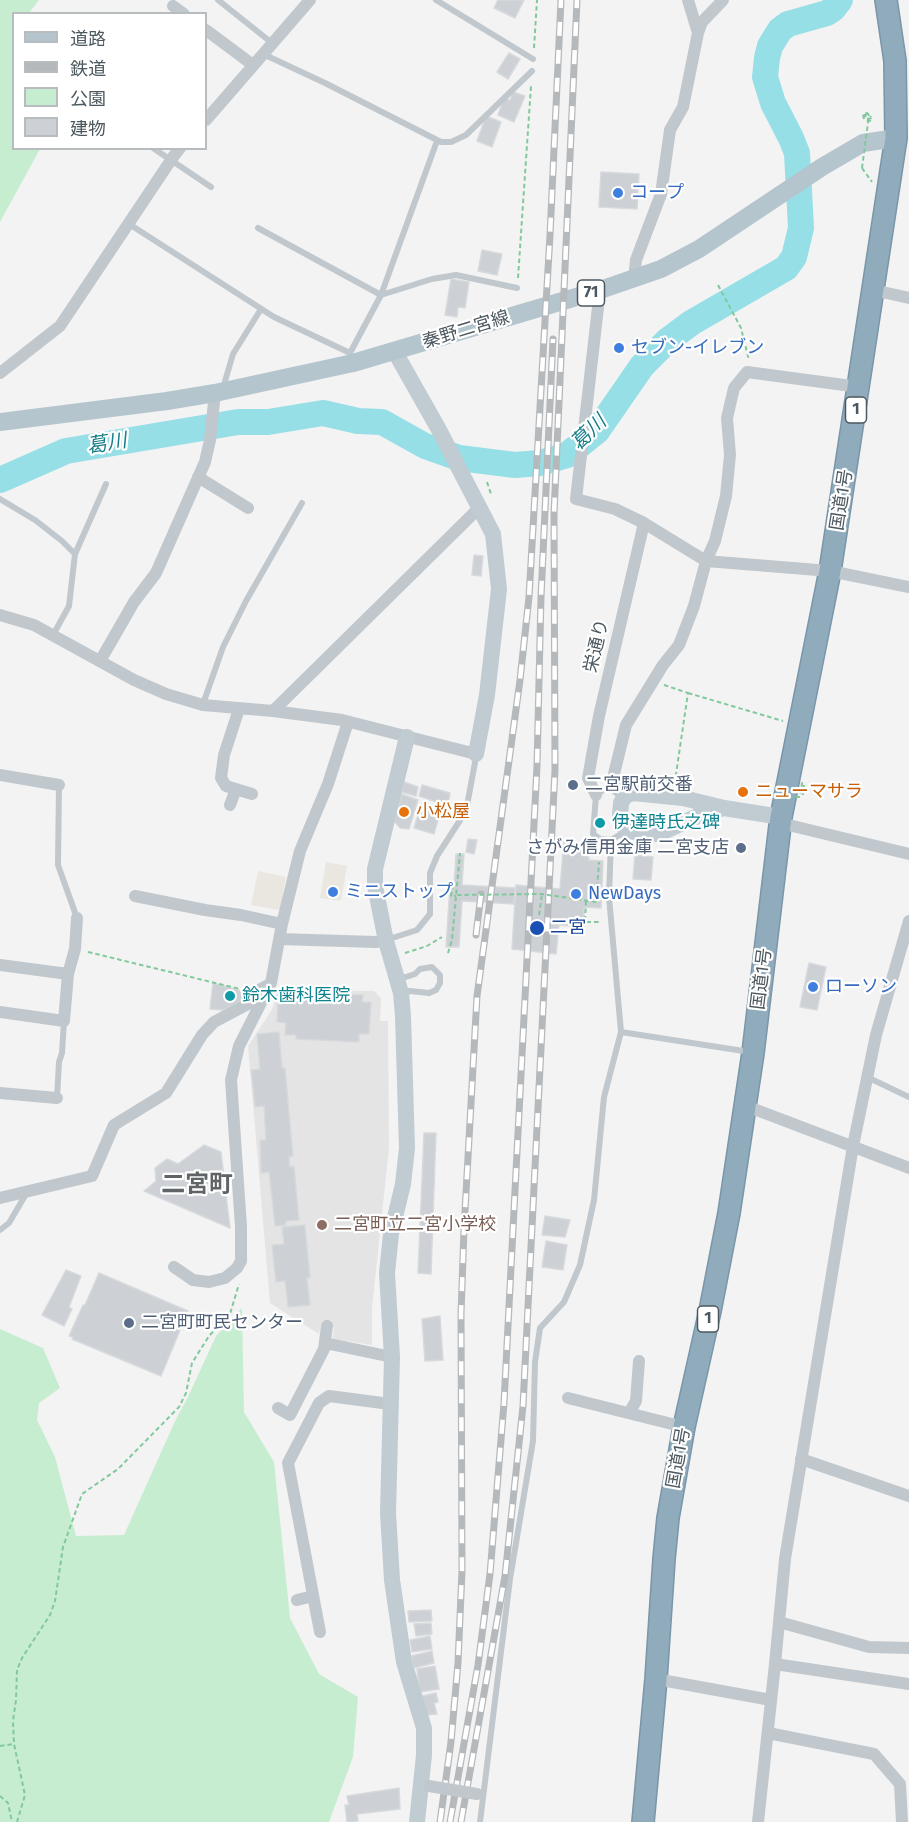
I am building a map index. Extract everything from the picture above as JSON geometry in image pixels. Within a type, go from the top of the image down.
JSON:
[{"type":"highway","name":"国道1号","points":[[643,1822],[667,1528],[684,1427],[723,1246],[746,1106],[780,820],[830,572],[873,290],[902,138],[895,61],[886,0]]},
{"type":"main road","name":"秦野二宮線","points":[[0,422],[217,397],[352,358],[395,352],[600,290],[661,269],[699,249],[822,167],[863,143],[902,138]]},
{"type":"street","points":[[208,112],[310,0]]},
{"type":"street","points":[[688,0],[698,33]]},
{"type":"street","points":[[634,278],[636,260],[661,194],[670,130],[683,107],[698,33],[702,22],[723,0]]},
{"type":"street","points":[[207,31],[253,65]]},
{"type":"street","points":[[0,373],[60,326],[179,150]]},
{"type":"street","points":[[600,290],[576,499],[615,509],[644,523],[706,561],[830,572],[909,587]]},
{"type":"street","points":[[873,290],[909,298]]},
{"type":"street","points":[[0,615],[34,625],[134,680],[166,694],[203,705],[273,711],[348,722],[476,754],[488,695],[498,589],[493,534],[438,428],[395,352]]},
{"type":"street","points":[[724,808],[702,814],[659,834],[626,831],[620,815],[620,792],[614,774],[626,725],[679,645],[694,606],[706,561],[715,541],[726,496],[730,455],[727,418],[734,388],[747,372],[859,387]]},
{"type":"street","points":[[100,661],[134,602],[156,573],[205,462],[217,397]]},
{"type":"street","points":[[198,477],[248,508]]},
{"type":"street","points":[[273,711],[477,505]]},
{"type":"street","name":"栄通り","points":[[596,795],[588,778],[599,716],[644,523]]},
{"type":"street","points":[[239,709],[224,755],[221,778],[226,786],[252,794]]},
{"type":"street","points":[[174,1267],[193,1280],[208,1282],[225,1278],[237,1268],[241,1261],[241,1227],[231,1080],[238,1046],[271,983],[282,924],[300,851],[328,784],[348,722]]},
{"type":"street","points":[[407,737],[375,869],[375,886],[404,1016],[407,1148],[403,1184],[391,1234],[387,1273],[392,1357],[388,1513],[392,1580],[404,1662],[424,1728],[417,1822]]},
{"type":"street","points":[[0,774],[59,785]]},
{"type":"street","points":[[230,805],[236,789]]},
{"type":"street","points":[[620,792],[683,798],[780,820],[909,854]]},
{"type":"street","points":[[674,828],[689,811],[688,802],[683,798]]},
{"type":"street","points":[[135,896],[282,924]]},
{"type":"street","points":[[0,1012],[64,1021],[68,974],[75,949],[77,918]]},
{"type":"street","points":[[758,1822],[785,1559],[853,1146],[876,1035],[909,921]]},
{"type":"street","points":[[279,939],[386,941]]},
{"type":"street","points":[[0,965],[68,974]]},
{"type":"street","points":[[0,1198],[92,1176],[114,1125],[166,1093],[202,1035],[214,1022],[248,1004],[255,992],[271,983]]},
{"type":"street","points":[[0,1093],[57,1098]]},
{"type":"street","points":[[746,1106],[909,1168]]},
{"type":"street","points":[[278,1408],[290,1415],[324,1348],[327,1326]]},
{"type":"street","points":[[325,1343],[392,1357]]},
{"type":"street","points":[[629,1413],[636,1401],[639,1361]]},
{"type":"street","points":[[320,1632],[288,1463],[319,1403],[329,1396],[390,1404]]},
{"type":"street","points":[[568,1398],[684,1427]]},
{"type":"street","points":[[801,1460],[909,1496]]},
{"type":"street","points":[[297,1600],[313,1596]]},
{"type":"street","points":[[779,1622],[869,1647],[909,1648]]},
{"type":"street","points":[[775,1664],[909,1684]]},
{"type":"street","points":[[656,1679],[771,1700]]},
{"type":"street","points":[[768,1733],[874,1754],[905,1784],[902,1822]]},
{"type":"street","points":[[429,1786],[477,1794]]},
{"type":"lane","points":[[218,0],[272,43]]},
{"type":"lane","points":[[436,0],[533,59]]},
{"type":"lane","points":[[262,54],[441,142],[451,142],[466,135],[532,71]]},
{"type":"lane","points":[[129,224],[261,309],[352,358],[381,295],[437,141]]},
{"type":"lane","points":[[156,150],[211,187]]},
{"type":"lane","points":[[258,228],[381,295],[432,279],[456,275],[517,288]]},
{"type":"lane","points":[[217,397],[233,354],[261,309]]},
{"type":"lane","points":[[53,635],[69,606],[75,554],[106,484]]},
{"type":"lane","points":[[0,499],[35,520],[75,554]]},
{"type":"lane","points":[[203,705],[223,647],[246,601],[302,503]]},
{"type":"lane","points":[[386,941],[417,930],[430,914],[430,873],[437,856],[466,812],[476,754]]},
{"type":"lane","points":[[59,785],[58,865],[77,918]]},
{"type":"lane","points":[[620,792],[604,789],[596,795],[593,834],[600,839],[611,840],[626,831]]},
{"type":"lane","points":[[480,1822],[510,1579],[533,1441],[535,1362],[540,1328],[564,1302],[580,1265],[594,1200],[604,1097],[621,1032],[609,897],[611,840]]},
{"type":"lane","points":[[432,967],[440,975],[440,983],[436,990],[429,993],[410,991],[398,985],[420,969],[432,967]]},
{"type":"lane","points":[[57,1098],[64,1021]]},
{"type":"lane","points":[[621,1032],[753,1053]]},
{"type":"lane","points":[[866,1077],[909,1097]]},
{"type":"lane","points":[[0,1230],[9,1223],[26,1193]]},
{"type":"path","points":[[533,59],[537,0]]},
{"type":"path","points":[[517,288],[532,71]]},
{"type":"path","points":[[873,118],[869,120],[866,119],[865,115],[868,113],[871,116],[870,121],[864,119],[863,114],[867,112],[869,115],[861,168],[876,187]]},
{"type":"path","points":[[718,285],[741,328],[752,372]]},
{"type":"path","points":[[653,682],[789,723]]},
{"type":"path","points":[[675,783],[688,693]]},
{"type":"path","points":[[773,797],[800,797],[802,783],[804,783],[803,795]]},
{"type":"path","points":[[448,953],[452,940],[460,853]]},
{"type":"path","points":[[446,883],[453,884],[452,896],[542,894],[596,902],[599,859]]},
{"type":"path","points":[[539,915],[542,894]]},
{"type":"path","points":[[586,901],[585,922],[595,922]]},
{"type":"path","points":[[400,954],[427,946],[442,937]]},
{"type":"path","points":[[75,949],[255,992]]},
{"type":"path","points":[[17,1822],[25,1795],[14,1744],[13,1721],[17,1670],[22,1658],[50,1615],[55,1601],[63,1547],[82,1494],[118,1469],[179,1407],[186,1392],[192,1363],[209,1336],[230,1314],[238,1286],[241,1261]]},
{"type":"path","points":[[0,1746],[14,1744]]},
{"type":"path","points":[[0,1796],[8,1803],[12,1822]]},
{"type":"shaded area","points":[[326,862],[347,866],[341,901],[320,898]]},
{"type":"shaded area","points":[[258,871],[286,877],[280,910],[251,905]]},
{"type":"shaded area","name":"二宮町立二宮小学校","points":[[277,990],[374,991],[381,998],[380,1021],[388,1021],[389,1148],[372,1308],[372,1345],[333,1339],[334,1327],[321,1325],[319,1334],[270,1303],[248,1046],[273,1008]]},
{"type":"green space","points":[[0,0],[39,0],[30,12],[12,12],[12,150],[39,150],[0,222]]},
{"type":"green space","points":[[242,1308],[244,1412],[274,1462],[290,1618],[319,1674],[358,1697],[353,1757],[329,1822],[0,1822],[0,1329],[43,1348],[60,1388],[39,1403],[37,1420],[55,1457],[76,1536],[124,1535],[216,1336]]},
{"type":"building","points":[[498,0],[524,0],[515,18],[494,8]]},
{"type":"building","points":[[509,53],[520,59],[508,79],[497,72]]},
{"type":"building","points":[[513,92],[525,96],[514,122],[498,115],[504,98],[510,100]]},
{"type":"building","points":[[486,116],[501,122],[492,147],[477,141]]},
{"type":"building","points":[[601,172],[639,174],[637,209],[599,207]]},
{"type":"building","points":[[482,250],[502,254],[497,275],[478,271]]},
{"type":"building","points":[[451,279],[469,282],[465,308],[458,307],[457,317],[445,315]]},
{"type":"building","points":[[474,555],[483,556],[481,576],[472,575]]},
{"type":"building","name":"二宮駅前交番","points":[[570,779],[578,781],[575,791],[568,789]]},
{"type":"building","points":[[404,782],[418,787],[416,796],[402,792]]},
{"type":"building","points":[[422,785],[450,793],[448,806],[419,796]]},
{"type":"building","points":[[402,794],[418,800],[409,829],[400,828],[394,821]]},
{"type":"building","points":[[421,805],[441,810],[434,834],[414,828]]},
{"type":"building","points":[[468,839],[477,840],[474,854],[466,852]]},
{"type":"building","points":[[564,839],[573,839],[581,850],[588,851],[589,860],[603,861],[601,908],[584,907],[584,927],[559,925],[556,954],[512,949],[516,885],[560,889]]},
{"type":"building","points":[[456,854],[464,854],[462,885],[515,888],[514,904],[462,901],[459,947],[446,947],[450,886],[454,886]]},
{"type":"building","points":[[635,855],[653,857],[651,880],[633,879]]},
{"type":"building","name":"ローソン","points":[[809,963],[826,967],[817,1010],[800,1007]]},
{"type":"building","name":"鈴木歯科医院","points":[[213,983],[249,993],[247,999],[223,1010],[210,1009]]},
{"type":"building","points":[[298,993],[363,995],[362,1002],[371,1002],[369,1034],[359,1034],[359,1042],[296,1039],[296,1035],[285,1035],[286,1023],[277,1022],[278,994],[298,995]]},
{"type":"building","points":[[279,1032],[282,1068],[285,1068],[293,1156],[289,1157],[290,1167],[294,1166],[299,1220],[286,1221],[286,1225],[275,1226],[269,1172],[261,1173],[260,1140],[266,1140],[264,1106],[255,1107],[251,1070],[260,1069],[257,1034]]},
{"type":"building","points":[[424,1133],[436,1133],[431,1274],[418,1273]]},
{"type":"building","points":[[204,1145],[221,1152],[230,1228],[144,1191],[156,1181],[155,1168],[167,1159],[178,1164]]},
{"type":"building","points":[[545,1216],[570,1220],[565,1237],[542,1235]]},
{"type":"building","points":[[305,1225],[310,1305],[288,1307],[285,1281],[276,1282],[272,1245],[284,1244],[282,1227]]},
{"type":"building","points":[[546,1241],[567,1245],[563,1270],[542,1267]]},
{"type":"building","points":[[66,1270],[81,1276],[69,1307],[72,1309],[64,1326],[42,1315]]},
{"type":"building","name":"二宮町町民センター","points":[[99,1273],[188,1311],[161,1376],[69,1336]]},
{"type":"building","points":[[440,1316],[443,1360],[425,1361],[422,1319]]},
{"type":"building","points":[[431,1610],[432,1621],[409,1622],[408,1611]]},
{"type":"building","points":[[431,1623],[432,1634],[416,1636],[414,1624]]},
{"type":"building","points":[[430,1636],[432,1649],[412,1652],[410,1640]]},
{"type":"building","points":[[432,1651],[434,1663],[414,1668],[411,1656]]},
{"type":"building","points":[[435,1666],[439,1689],[420,1692],[417,1669]]},
{"type":"building","points":[[436,1693],[438,1702],[434,1703],[437,1714],[426,1715],[422,1696]]},
{"type":"building","points":[[399,1788],[400,1809],[357,1814],[358,1821],[347,1822],[345,1805],[349,1805],[347,1796]]},
{"type":"waterway","name":"葛川","points":[[0,480],[66,451],[238,422],[268,422],[323,413],[358,421],[382,422],[425,446],[459,458],[515,465],[540,463],[567,455],[597,431],[642,366],[667,341],[691,323],[786,268],[794,257],[801,228],[797,153],[773,103],[765,77],[767,58],[770,46],[780,30],[788,24],[827,13],[840,0]]},
{"type":"railway","points":[[440,1822],[451,1742],[458,1663],[462,1571],[461,1314],[477,996],[520,680],[529,597],[561,0]]},
{"type":"railway","points":[[461,1822],[505,1576],[523,1406],[555,770],[554,514],[577,0]]},
{"type":"railway","points":[[450,1822],[478,1665],[490,1574],[504,1403],[537,766],[541,597],[553,339]]},
{"type":"railway","points":[[476,935],[481,894]]},
{"type":"place","name":"コープ","points":[[618,193]]},
{"type":"place","name":"セブン-イレブン","points":[[619,348]]},
{"type":"place","name":"二宮駅前交番","points":[[573,785]]},
{"type":"place","name":"ニューマサラ","points":[[743,792]]},
{"type":"place","name":"小松屋","points":[[404,812]]},
{"type":"place","name":"伊達時氏之碑","points":[[600,823]]},
{"type":"place","name":"さがみ信用金庫 二宮支店","points":[[741,848]]},
{"type":"place","name":"ミニストップ","points":[[333,892]]},
{"type":"place","name":"NewDays","points":[[576,894]]},
{"type":"place","name":"二宮","points":[[537,928]]},
{"type":"place","name":"ローソン","points":[[813,987]]},
{"type":"place","name":"鈴木歯科医院","points":[[230,996]]},
{"type":"place","name":"二宮町立二宮小学校","points":[[322,1225]]},
{"type":"place","name":"二宮町町民センター","points":[[129,1323]]},
{"type":"district","name":"二宮町","points":[[197,1185]]}]
